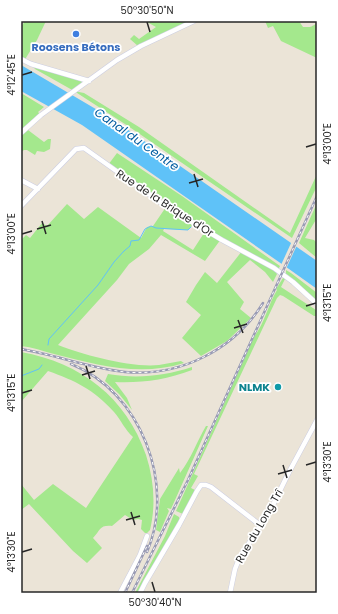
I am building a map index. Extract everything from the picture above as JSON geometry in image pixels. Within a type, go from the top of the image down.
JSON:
[{"type":"street","points":[[21,132],[41,115],[129,53],[194,21]]},
{"type":"street","points":[[21,59],[31,64],[89,81]]},
{"type":"street","name":"Rue de la Brique d'Or","points":[[38,189],[76,148],[84,148],[166,207],[274,268],[293,282],[317,304]]},
{"type":"street","points":[[21,180],[38,189],[21,206]]},
{"type":"street","name":"Rue du Long Trî","points":[[230,593],[235,569],[239,559],[272,507],[317,420]]},
{"type":"street","points":[[140,593],[144,583],[201,486],[206,485],[211,487],[260,525]]},
{"type":"street","points":[[120,593],[134,569],[148,536]]},
{"type":"green space","points":[[25,21],[46,21],[37,40],[24,61],[21,59],[21,27]]},
{"type":"green space","points":[[145,21],[194,21],[138,46],[130,39],[134,35],[139,39],[156,27]]},
{"type":"green space","points":[[265,21],[299,21],[303,27],[310,27],[317,23],[317,58],[281,41],[273,26],[268,28]]},
{"type":"green space","points":[[31,64],[89,81],[74,91],[35,69]]},
{"type":"green space","points":[[74,91],[84,93],[139,127],[290,233],[317,174],[317,186],[292,238],[128,126]]},
{"type":"green space","points":[[21,93],[44,107],[38,112],[41,115],[21,133]]},
{"type":"green space","points":[[28,130],[44,142],[51,139],[50,149],[44,152],[37,151],[35,155],[27,150],[21,152],[21,134]]},
{"type":"green space","points":[[117,153],[182,196],[280,266],[279,268],[274,269],[277,274],[273,282],[265,272],[250,260],[227,282],[244,302],[240,309],[251,318],[227,341],[201,356],[182,338],[201,315],[186,302],[205,272],[217,283],[242,251],[221,239],[205,261],[161,235],[149,249],[129,264],[117,280],[58,345],[94,357],[135,365],[159,365],[181,361],[184,363],[151,369],[119,368],[86,362],[21,346],[21,240],[26,235],[30,238],[42,223],[47,226],[67,204],[84,219],[98,207],[141,238],[147,227],[153,226],[166,207],[165,201],[162,198],[157,198],[108,165]],"holes":[[[194,223],[206,230],[193,250],[163,231],[164,229],[188,230]]]},
{"type":"green space","points":[[317,203],[317,218],[305,238],[314,240],[317,243],[317,258],[299,243]]},
{"type":"green space","points":[[286,270],[317,293],[317,304],[286,277]]},
{"type":"green space","points":[[286,277],[281,287],[316,310],[317,316],[314,316],[283,296],[280,295],[277,298],[194,474],[198,476],[191,488],[197,491],[183,514],[176,511],[254,337],[264,319],[277,290],[276,289],[283,278]]},
{"type":"green space","points":[[21,352],[43,357],[63,365],[82,374],[98,386],[113,400],[126,416],[137,434],[146,455],[151,474],[153,492],[153,511],[150,530],[145,533],[141,529],[142,520],[133,520],[125,515],[112,526],[102,527],[93,538],[102,548],[87,563],[73,551],[29,504],[21,510],[21,484],[34,500],[53,484],[86,508],[133,437],[114,412],[99,397],[76,382],[48,371],[21,402]]},
{"type":"green space","points":[[192,367],[192,370],[163,378],[135,382],[115,382],[127,398],[132,410],[119,394],[105,381],[108,374],[119,376],[150,376],[171,373]]},
{"type":"green space","points":[[206,426],[208,426],[171,509],[167,508],[169,511],[160,532],[156,530],[160,499],[179,468],[180,473],[184,468]]},
{"type":"green space","points":[[174,514],[179,517],[180,520],[140,593],[135,593],[165,536]]},
{"type":"water","name":"Canal du Centre","points":[[21,65],[111,118],[317,261],[317,289],[82,125],[21,91]]},
{"type":"pier","points":[[292,241],[297,245],[286,269],[281,265]]},
{"type":"waterway","points":[[48,345],[49,339],[98,285],[114,262],[130,246],[131,241],[139,240],[145,229],[151,226],[156,228],[188,230],[191,227]]},
{"type":"waterway","points":[[21,376],[39,369],[42,365]]},
{"type":"railway","points":[[132,593],[188,480],[317,196]]},
{"type":"railway","points":[[21,349],[86,365],[125,372],[166,370],[185,365],[204,357],[221,347],[251,320],[263,303]]},
{"type":"railway","points":[[71,364],[96,377],[116,396],[133,418],[146,443],[154,470],[157,498],[155,526],[147,552]]},
{"type":"railway","points":[[125,593],[147,546]]},
{"type":"place","name":"Roosens Bétons","points":[[76,34]]},
{"type":"place","name":"NLMK","points":[[278,387]]}]
